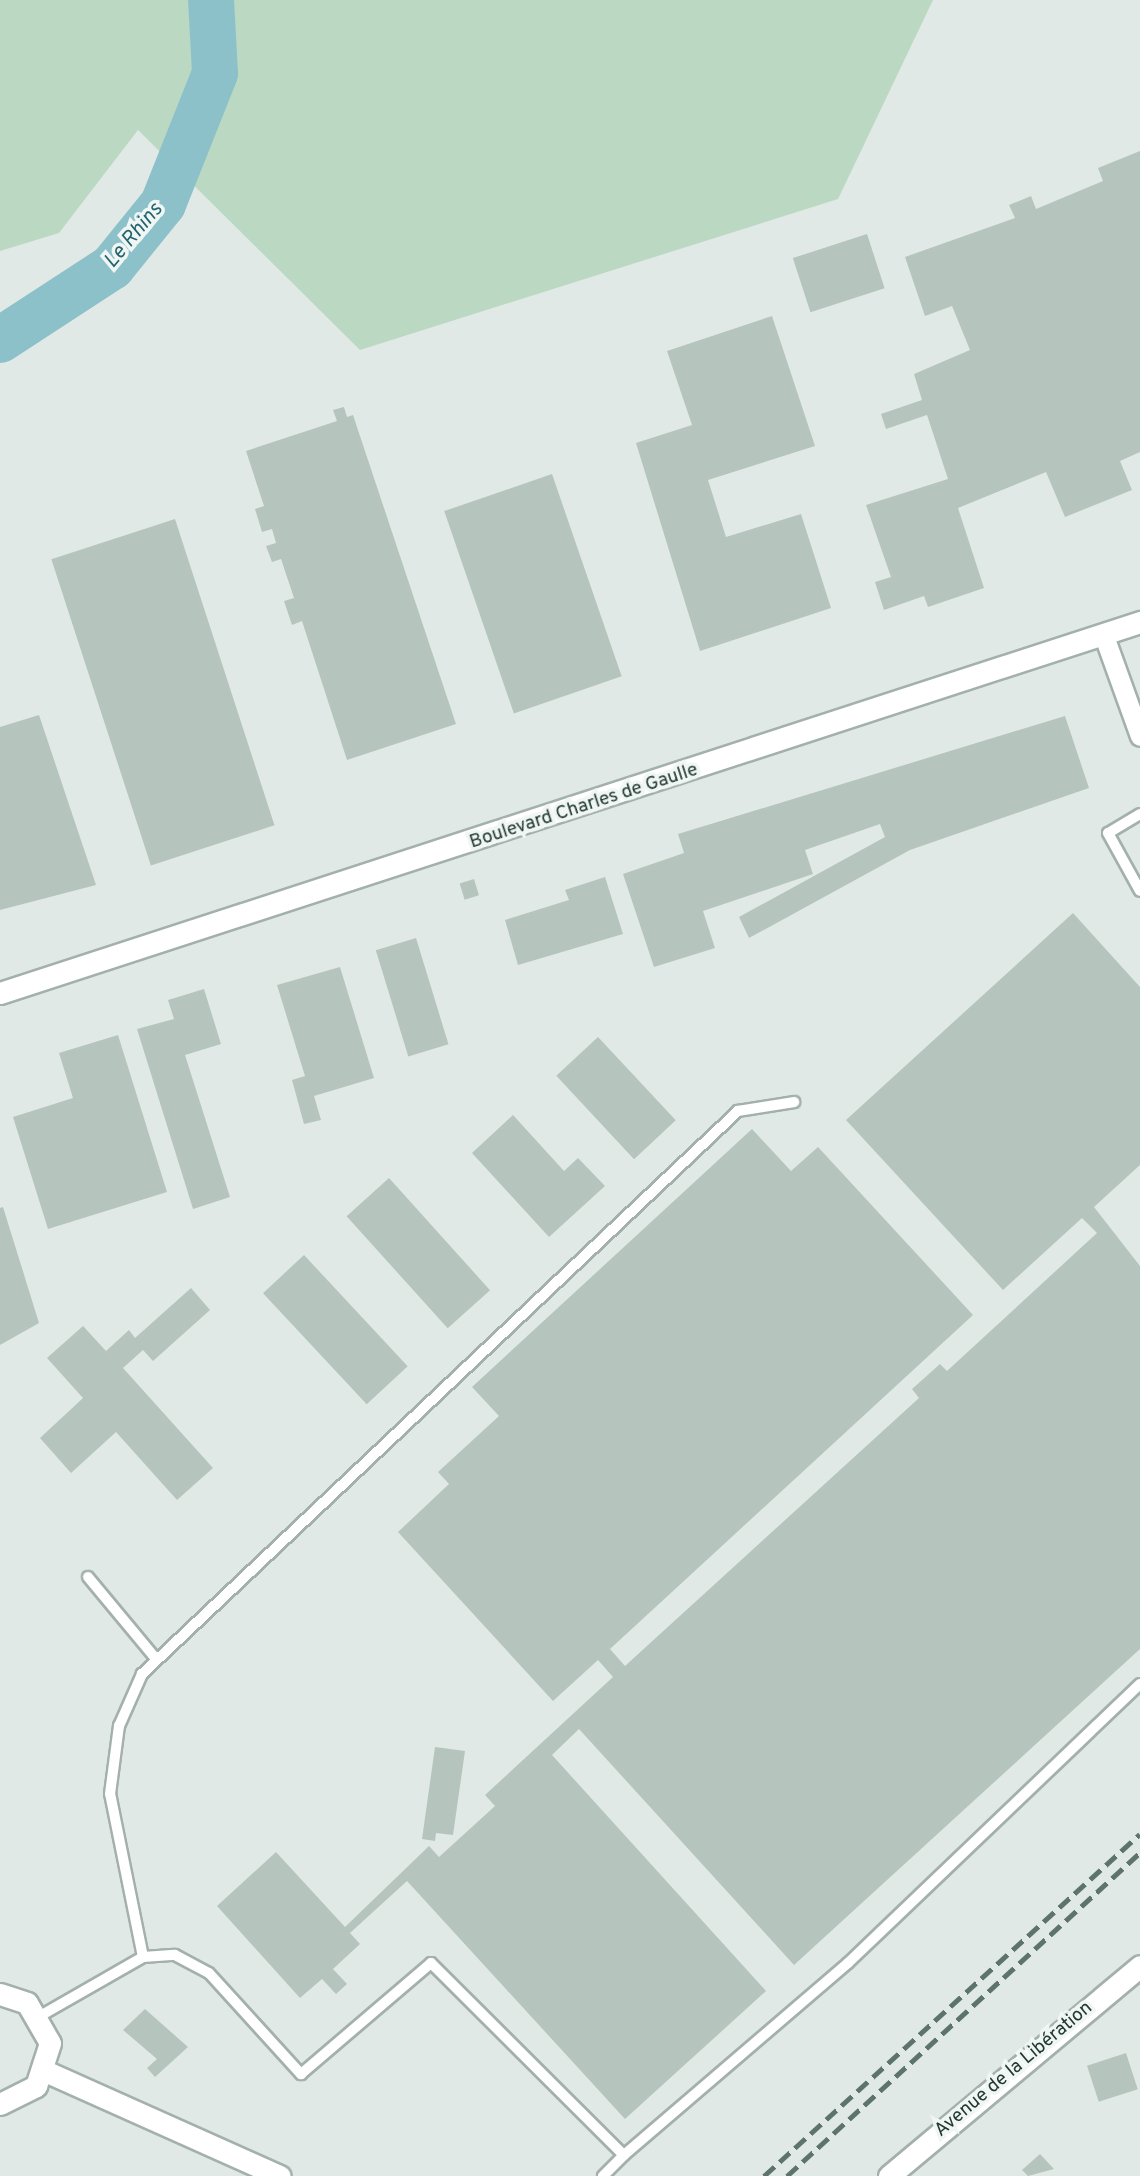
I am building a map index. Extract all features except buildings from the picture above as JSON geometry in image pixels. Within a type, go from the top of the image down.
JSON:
[{"type":"street","name":"Boulevard Charles de Gaulle","points":[[0,993],[26,989],[1140,622]]},
{"type":"street","points":[[1104,636],[1140,736]]},
{"type":"street","name":"Boulevard Charles de Gaulle","points":[[0,1006],[26,989]]},
{"type":"street","name":"Avenue de la Libération","points":[[890,2176],[1140,1966]]},
{"type":"street","points":[[0,1994],[27,2003],[40,2016],[50,2043],[45,2071],[22,2097],[0,2104]]},
{"type":"street","points":[[45,2071],[280,2176]]},
{"type":"lane","points":[[1140,814],[1108,833],[1140,891]]},
{"type":"lane","points":[[143,1956],[110,1794],[119,1726],[142,1674],[737,1111],[794,1102]]},
{"type":"lane","points":[[88,1577],[156,1659]]},
{"type":"lane","points":[[603,2176],[848,1963],[1140,1684]]},
{"type":"lane","points":[[40,2016],[143,1956],[175,1955],[209,1973],[301,2074],[431,1963],[624,2155]]},
{"type":"green space","points":[[0,0],[933,0],[838,199],[360,350],[138,130],[59,233],[0,251]]},
{"type":"waterway","name":"Le Rhins","points":[[0,340],[112,267],[163,204],[215,73],[211,0]]},
{"type":"railway","points":[[764,2176],[1140,1834]]},
{"type":"railway","points":[[787,2176],[1140,1853]]}]
